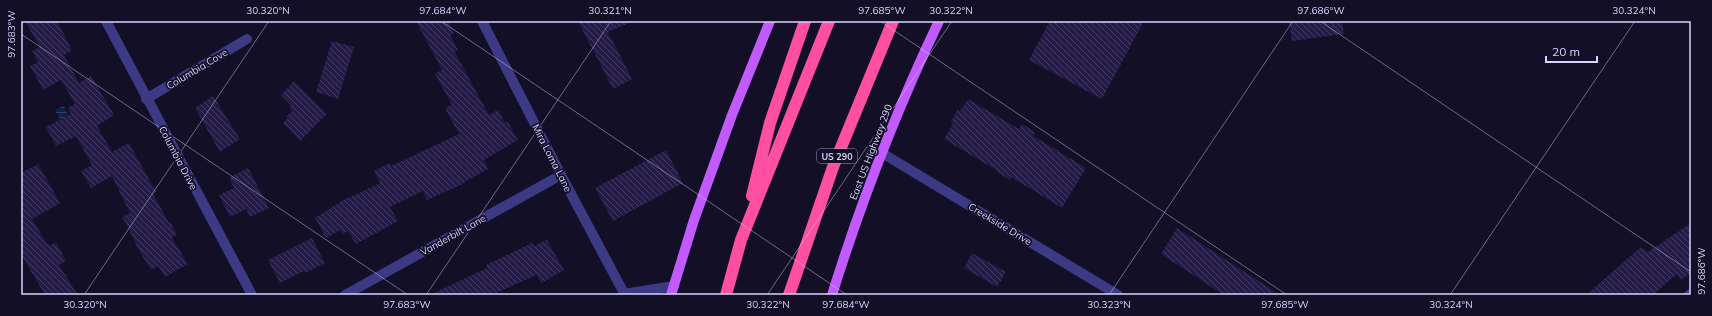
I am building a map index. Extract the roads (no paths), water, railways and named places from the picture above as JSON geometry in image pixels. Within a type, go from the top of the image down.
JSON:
[{"type":"highway","points":[[726,295],[770,123],[805,21]]},
{"type":"highway","points":[[741,240],[829,21]]},
{"type":"highway","name":"US 290","points":[[790,295],[800,259],[833,167],[893,21]]},
{"type":"main road","points":[[672,290],[694,220],[732,115],[770,21]]},
{"type":"main road","name":"East US Highway 290","points":[[832,295],[882,153],[920,61],[939,21]]},
{"type":"street","name":"Columbia Drive","points":[[106,21],[146,99],[252,295]]},
{"type":"street","name":"Mira Loma Lane","points":[[482,21],[561,175],[625,294],[672,290]]},
{"type":"street","name":"Columbia Cove","points":[[146,99],[247,39]]},
{"type":"street","name":"Creekside Drive","points":[[882,153],[1118,295]]},
{"type":"street","name":"Vanderbilt Lane","points":[[345,295],[561,175]]},
{"type":"water","points":[[64,106],[76,133],[68,137],[55,110]]}]
